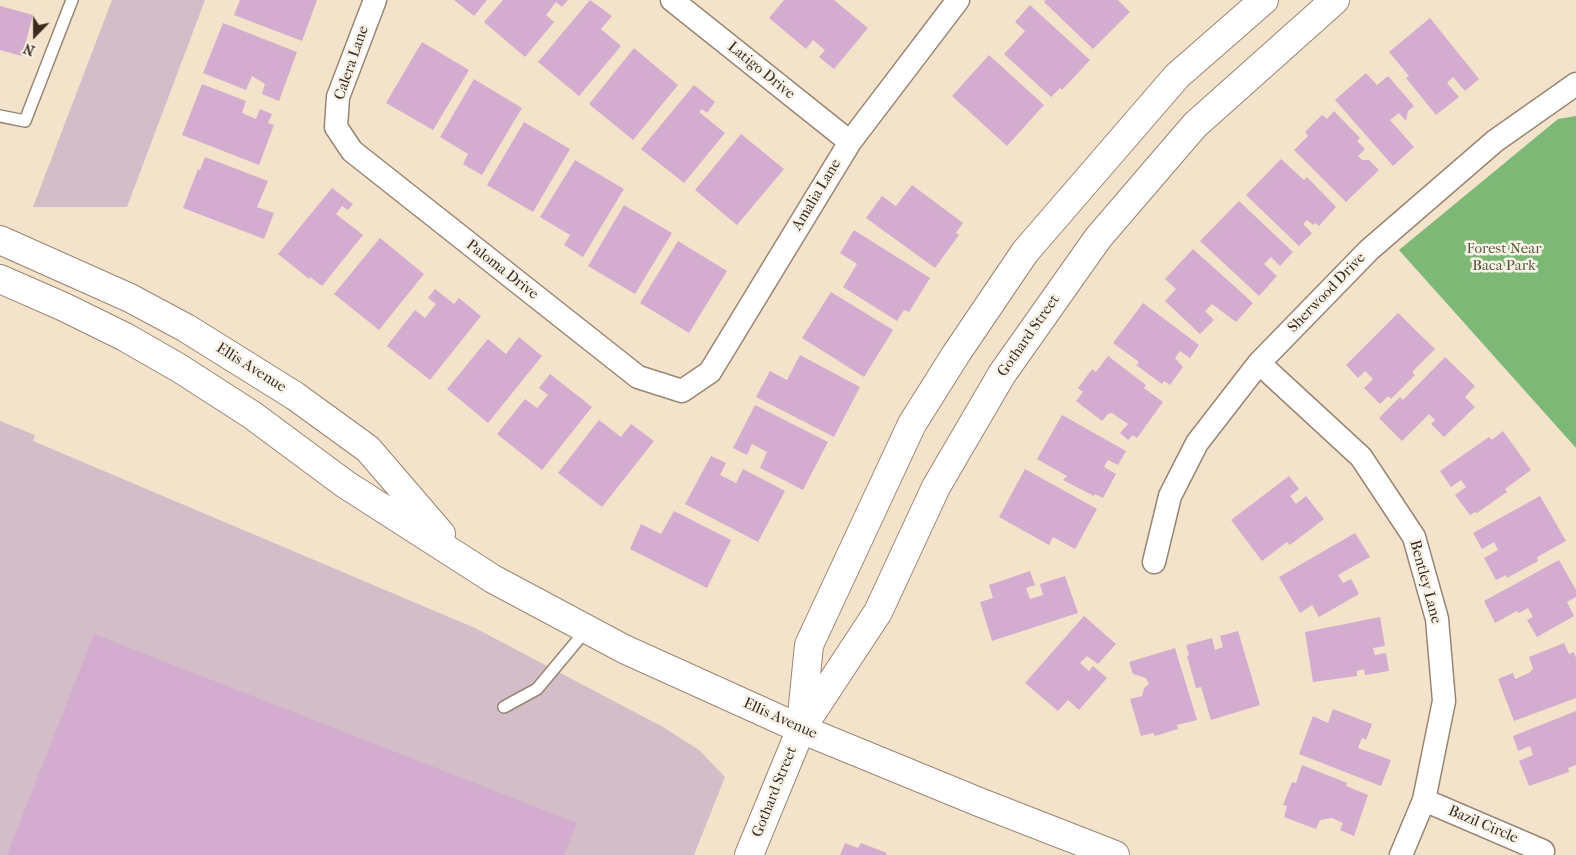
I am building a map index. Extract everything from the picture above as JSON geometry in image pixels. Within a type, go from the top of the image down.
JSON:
[{"type":"street","name":"Calera Lane","points":[[336,127],[338,97],[375,0]]},
{"type":"street","name":"Latigo Drive","points":[[672,0],[850,142]]},
{"type":"street","name":"Amalia Lane","points":[[682,392],[710,372],[850,142],[958,0]]},
{"type":"street","name":"Gothard Street","points":[[800,730],[809,645],[912,424],[956,354],[1025,252],[1177,76],[1264,0]]},
{"type":"street","name":"Gothard Street","points":[[749,855],[800,730],[878,612],[936,487],[1002,374],[1098,238],[1195,125],[1335,0]]},
{"type":"street","name":"Sherwood Drive","points":[[1154,562],[1170,496],[1197,443],[1259,363],[1369,250],[1495,141],[1576,84]]},
{"type":"street","name":"Paloma Drive","points":[[336,127],[352,151],[638,377],[682,392]]},
{"type":"street","name":"Ellis Avenue","points":[[0,240],[130,298],[186,328],[295,396],[368,450],[458,555]]},
{"type":"street","name":"Ellis Avenue","points":[[0,279],[116,332],[179,368],[252,415],[345,484],[493,579],[624,649],[800,730],[1115,855]]},
{"type":"street","name":"Bentley Lane","points":[[1259,363],[1360,457],[1414,537],[1437,620],[1444,701],[1424,800],[1401,855]]},
{"type":"street","name":"Bazil Circle","points":[[1424,800],[1543,850]]},
{"type":"lane","points":[[0,116],[24,122],[72,0]]},
{"type":"lane","points":[[504,707],[537,689],[587,629]]},
{"type":"shaded area","points":[[112,0],[205,0],[127,207],[33,207]]},
{"type":"shaded area","points":[[0,421],[35,435],[33,441],[475,628],[663,727],[699,750],[725,777],[694,855],[0,855]]},
{"type":"green space","name":"Forest Near Baca Park","points":[[1576,116],[1576,448],[1399,250],[1558,119]]},
{"type":"building","points":[[240,0],[317,0],[302,41],[234,15]]},
{"type":"building","points":[[454,0],[487,0],[474,16]]},
{"type":"building","points":[[503,0],[568,0],[562,7],[556,2],[546,15],[554,22],[525,57],[484,22]]},
{"type":"building","points":[[590,0],[612,16],[601,29],[621,46],[579,96],[538,62]]},
{"type":"building","points":[[784,0],[834,0],[868,28],[834,69],[819,57],[825,50],[813,40],[806,49],[769,18]]},
{"type":"building","points":[[1046,0],[1118,0],[1130,12],[1093,49],[1044,2]]},
{"type":"building","points":[[1030,5],[1090,60],[1062,90],[1060,88],[1051,97],[1004,54],[1025,31],[1015,22]]},
{"type":"building","points":[[0,6],[33,15],[22,56],[0,50]]},
{"type":"building","points":[[1430,18],[1479,79],[1465,91],[1453,77],[1447,83],[1459,97],[1436,115],[1406,78],[1409,76],[1389,52]]},
{"type":"building","points":[[223,23],[297,52],[279,101],[262,94],[265,84],[252,76],[246,90],[203,73]]},
{"type":"building","points":[[422,42],[469,70],[433,130],[386,103]]},
{"type":"building","points":[[634,48],[678,85],[633,140],[589,104]]},
{"type":"building","points":[[989,55],[1044,105],[1007,146],[952,96]]},
{"type":"building","points":[[1366,73],[1377,85],[1388,76],[1414,106],[1408,111],[1406,121],[1399,113],[1390,120],[1414,147],[1393,166],[1335,100]]},
{"type":"building","points":[[474,79],[522,108],[482,175],[463,164],[468,154],[440,137]]},
{"type":"building","points":[[202,84],[246,101],[242,113],[256,119],[260,109],[272,114],[268,123],[274,125],[259,165],[182,135]]},
{"type":"building","points":[[694,85],[715,102],[707,113],[702,109],[699,112],[725,133],[684,183],[641,149]]},
{"type":"building","points":[[1334,111],[1360,138],[1357,141],[1365,149],[1358,156],[1362,160],[1369,160],[1379,170],[1346,202],[1294,150],[1308,136],[1305,132],[1322,115],[1327,119]]},
{"type":"building","points":[[524,122],[570,149],[533,212],[487,185]]},
{"type":"building","points":[[741,134],[784,169],[737,225],[695,190]]},
{"type":"building","points":[[205,157],[268,181],[257,207],[274,213],[264,239],[183,208],[198,169],[200,170]]},
{"type":"building","points":[[1281,159],[1304,180],[1307,177],[1336,207],[1319,226],[1315,223],[1313,225],[1307,220],[1303,224],[1312,233],[1299,246],[1246,195]]},
{"type":"building","points":[[575,160],[624,189],[583,257],[564,245],[570,235],[540,217]]},
{"type":"building","points":[[912,185],[963,223],[956,233],[959,235],[935,268],[866,218],[882,196],[896,206]]},
{"type":"building","points":[[332,188],[353,204],[348,210],[342,206],[336,214],[363,235],[322,286],[310,277],[309,279],[278,254]]},
{"type":"building","points":[[1239,201],[1293,252],[1280,266],[1271,257],[1264,264],[1277,276],[1259,296],[1200,241]]},
{"type":"building","points":[[624,205],[672,233],[635,294],[588,266]]},
{"type":"building","points":[[854,230],[930,278],[909,312],[904,310],[897,321],[843,287],[857,264],[840,253]]},
{"type":"building","points":[[380,238],[424,274],[379,330],[334,294]]},
{"type":"building","points":[[678,241],[727,271],[689,333],[640,303]]},
{"type":"building","points":[[1193,249],[1253,303],[1236,322],[1212,304],[1205,311],[1214,320],[1200,334],[1165,301],[1176,289],[1165,279]]},
{"type":"building","points":[[435,289],[454,304],[459,298],[481,316],[430,380],[387,346],[415,310],[425,318],[436,304],[428,298]]},
{"type":"building","points":[[831,292],[893,330],[864,377],[802,338]]},
{"type":"building","points":[[1143,303],[1199,345],[1190,358],[1180,351],[1175,358],[1183,367],[1170,385],[1164,381],[1162,384],[1136,365],[1139,362],[1113,343]]},
{"type":"building","points":[[1398,313],[1435,349],[1412,372],[1415,375],[1391,399],[1388,396],[1380,404],[1364,388],[1373,379],[1365,371],[1358,378],[1346,365]]},
{"type":"building","points":[[519,337],[542,356],[488,423],[447,389],[488,339],[506,354]]},
{"type":"building","points":[[800,355],[860,387],[834,437],[756,397],[770,371],[787,380]]},
{"type":"building","points":[[1108,356],[1146,385],[1144,388],[1163,402],[1137,438],[1133,435],[1128,440],[1120,433],[1128,424],[1112,413],[1108,414],[1102,421],[1076,401],[1083,392],[1078,388],[1092,369],[1096,372]]},
{"type":"building","points":[[1445,357],[1475,386],[1465,397],[1475,407],[1444,437],[1431,424],[1435,420],[1429,414],[1402,441],[1379,418],[1400,397],[1403,400]]},
{"type":"building","points":[[550,374],[592,407],[542,470],[497,434],[525,399],[537,408],[548,395],[539,388]]},
{"type":"building","points":[[755,405],[828,442],[803,490],[760,468],[767,452],[752,444],[747,455],[733,448]]},
{"type":"building","points":[[1062,415],[1126,451],[1118,465],[1108,460],[1104,467],[1116,474],[1103,498],[1095,494],[1094,496],[1063,480],[1067,476],[1037,459]]},
{"type":"building","points":[[599,420],[621,437],[631,424],[654,441],[602,507],[558,473]]},
{"type":"building","points":[[1503,431],[1531,470],[1505,489],[1507,492],[1477,513],[1475,512],[1470,515],[1455,495],[1466,487],[1461,480],[1451,487],[1440,471],[1489,437],[1492,440]]},
{"type":"building","points":[[711,456],[726,463],[720,475],[736,483],[743,469],[785,491],[758,542],[685,504]]},
{"type":"building","points":[[1025,469],[1097,509],[1075,549],[1053,537],[1049,545],[999,517]]},
{"type":"building","points":[[1289,476],[1299,489],[1290,496],[1296,504],[1306,496],[1324,519],[1290,545],[1287,542],[1262,561],[1231,520]]},
{"type":"building","points":[[1540,496],[1566,541],[1537,557],[1538,561],[1507,578],[1506,575],[1496,580],[1484,558],[1498,550],[1494,542],[1482,549],[1473,533]]},
{"type":"building","points":[[674,511],[731,540],[707,588],[630,549],[641,524],[661,534]]},
{"type":"building","points":[[1355,533],[1370,557],[1338,575],[1343,583],[1351,579],[1359,594],[1319,617],[1312,605],[1300,613],[1279,577]]},
{"type":"building","points":[[1559,560],[1576,590],[1576,597],[1567,602],[1574,616],[1537,637],[1527,620],[1533,617],[1528,608],[1519,613],[1517,611],[1495,623],[1484,601]]},
{"type":"building","points":[[1030,571],[1035,585],[1026,588],[1030,599],[1043,595],[1040,584],[1065,576],[1078,613],[992,641],[980,602],[993,598],[989,585]]},
{"type":"building","points":[[1084,616],[1116,644],[1098,664],[1087,656],[1080,663],[1089,671],[1093,666],[1107,678],[1079,710],[1068,700],[1058,711],[1025,683]]},
{"type":"building","points":[[1380,617],[1385,646],[1373,648],[1375,655],[1386,653],[1389,671],[1365,675],[1364,669],[1357,671],[1357,676],[1313,682],[1305,632]]},
{"type":"building","points":[[1238,631],[1260,705],[1211,720],[1201,687],[1196,688],[1187,656],[1189,655],[1186,645],[1212,638],[1215,650],[1223,647],[1220,636]]},
{"type":"building","points":[[94,634],[577,823],[564,855],[7,855]]},
{"type":"building","points":[[1564,643],[1569,654],[1574,652],[1576,658],[1576,698],[1514,721],[1498,679],[1513,673],[1515,679],[1529,673],[1533,669],[1529,657]]},
{"type":"building","points":[[1175,648],[1197,720],[1177,725],[1178,729],[1155,736],[1153,733],[1141,736],[1130,699],[1142,696],[1144,688],[1149,684],[1146,678],[1133,674],[1129,662]]},
{"type":"building","points":[[1333,709],[1372,724],[1366,740],[1362,738],[1358,748],[1391,760],[1381,786],[1299,754],[1313,716],[1328,723]]},
{"type":"building","points":[[1576,711],[1576,765],[1568,768],[1569,772],[1529,786],[1519,761],[1533,755],[1530,746],[1518,751],[1513,736]]},
{"type":"building","points":[[1302,765],[1347,783],[1346,786],[1368,795],[1354,836],[1340,830],[1343,823],[1332,818],[1320,820],[1316,829],[1284,817],[1287,806],[1283,805],[1292,782],[1296,783]]},
{"type":"building","points":[[845,843],[858,848],[861,843],[887,853],[886,855],[840,855]]}]
